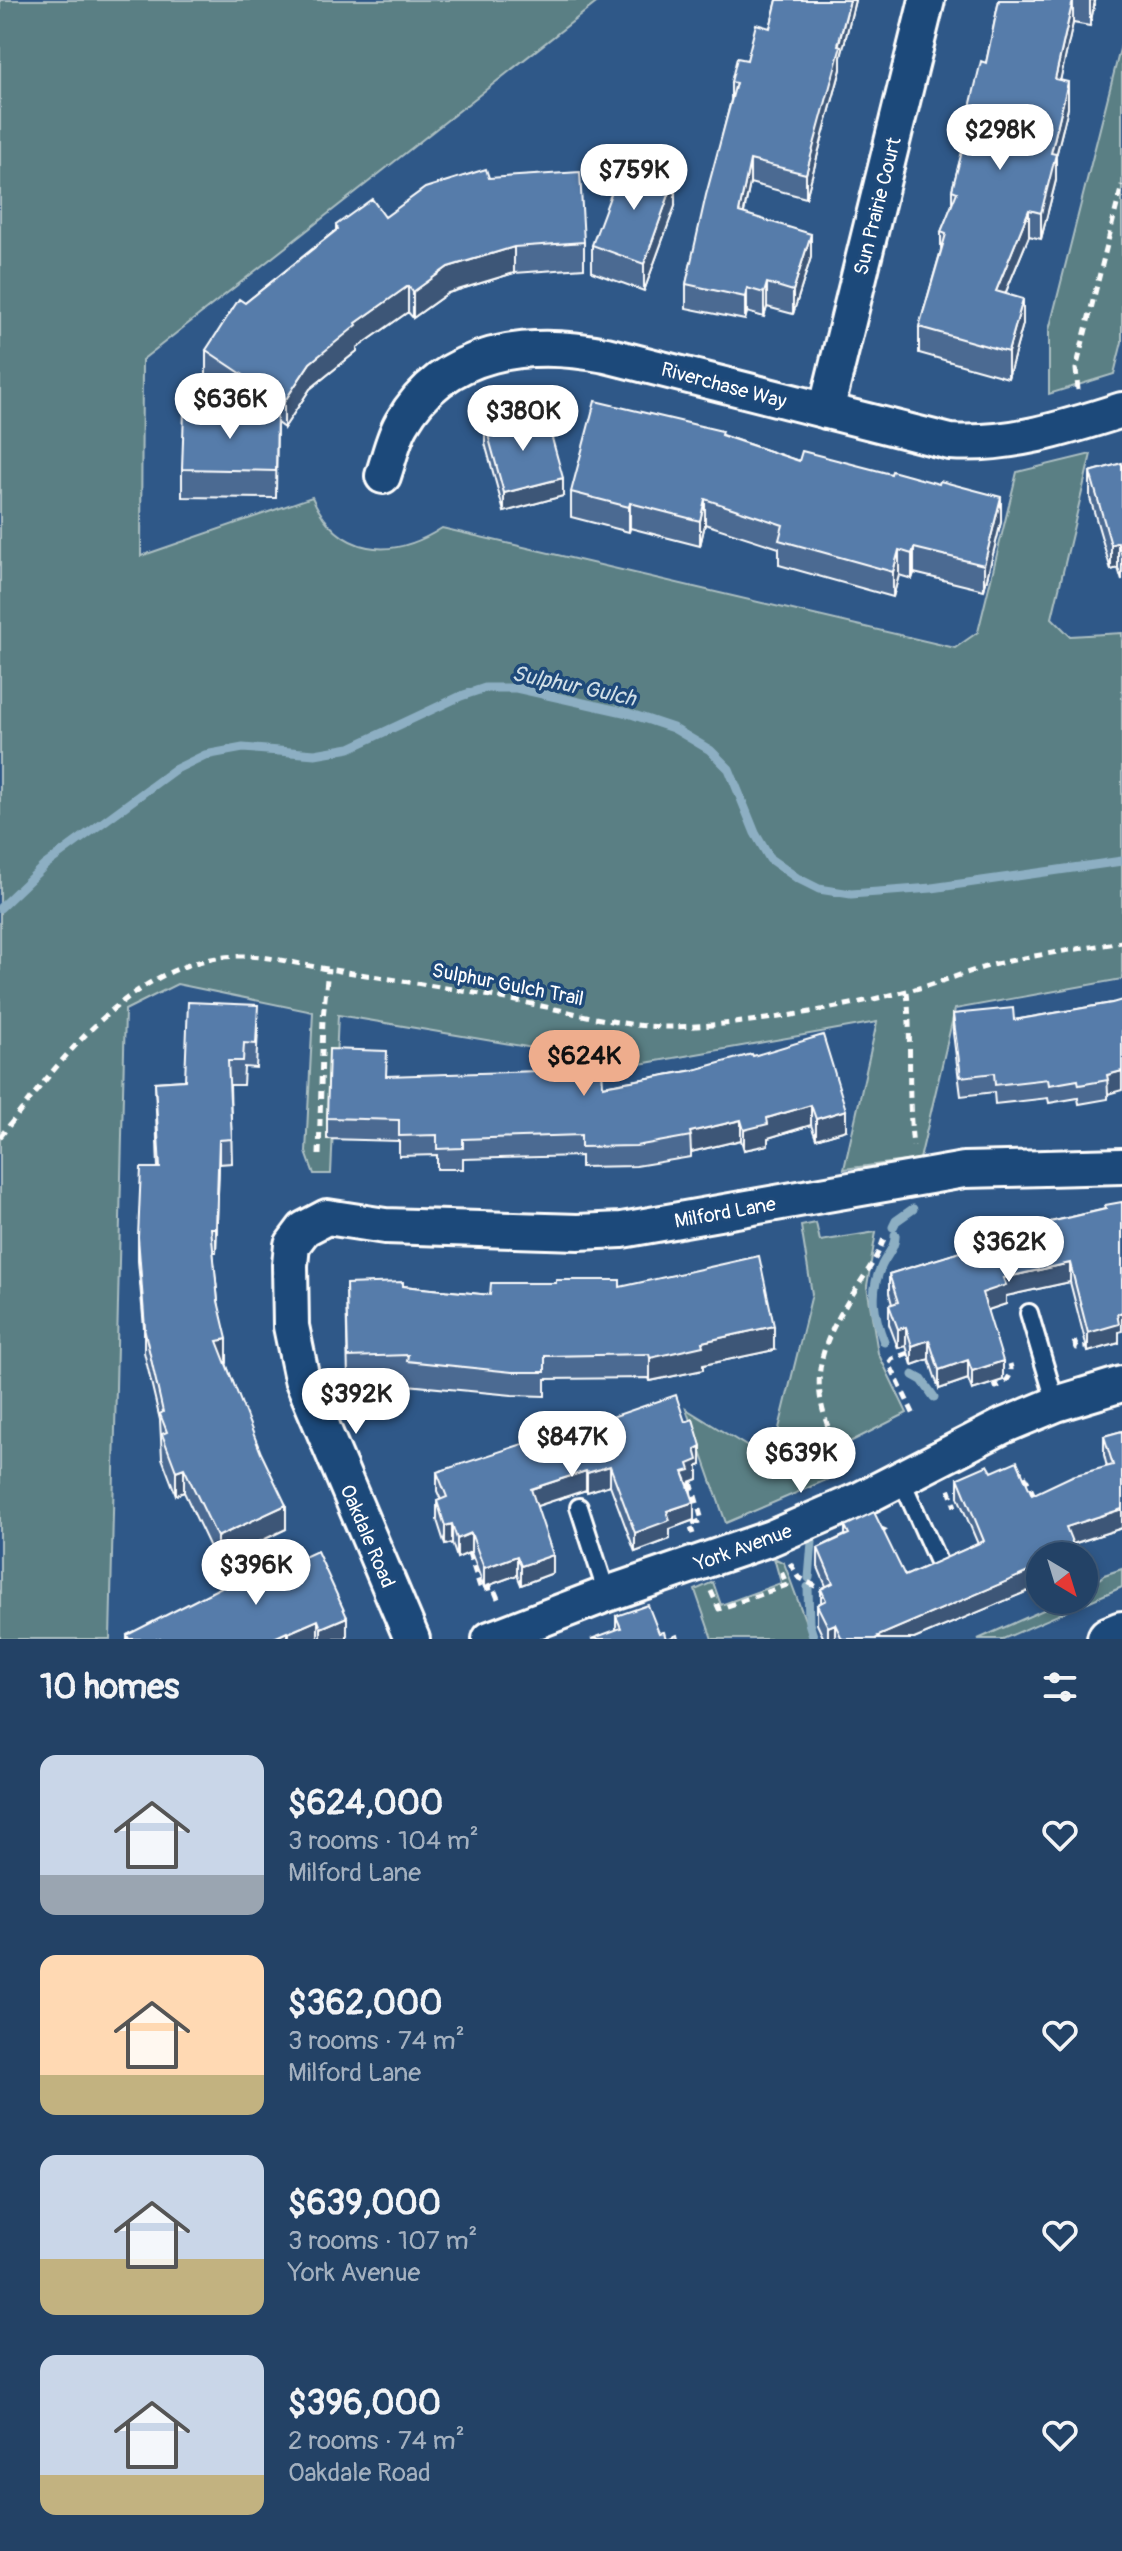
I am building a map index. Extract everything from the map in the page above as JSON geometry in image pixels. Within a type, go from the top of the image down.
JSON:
[{"type":"street","name":"Sun Prairie Court","points":[[826,411],[927,0]]},
{"type":"street","name":"Riverchase Way","points":[[383,476],[400,426],[426,392],[459,368],[494,354],[514,350],[555,348],[606,355],[934,439],[965,443],[1020,438],[1122,410]]},
{"type":"street","name":"Milford Lane","points":[[327,1217],[385,1226],[602,1232],[964,1170],[1122,1166]]},
{"type":"street","name":"Oakdale Road","points":[[327,1217],[314,1221],[304,1229],[290,1252],[294,1343],[312,1407],[412,1639]]},
{"type":"street","name":"York Avenue","points":[[490,1639],[607,1594],[771,1538],[839,1509],[1003,1426],[1056,1404],[1122,1384]]},
{"type":"street","points":[[1110,1639],[1122,1634]]},
{"type":"lane","points":[[1029,1313],[1056,1404]]},
{"type":"lane","points":[[901,1479],[939,1564]]},
{"type":"lane","points":[[579,1507],[607,1594]]},
{"type":"path","points":[[1078,391],[1076,369],[1122,185]]},
{"type":"path","name":"Sulphur Gulch Trail","points":[[0,1137],[85,1034],[122,1002],[155,981],[199,963],[238,956],[256,956],[404,980],[616,1022],[657,1026],[750,1020],[828,1009],[907,992],[995,965],[1122,942]]},
{"type":"path","points":[[319,1155],[323,1018],[328,969]]},
{"type":"path","points":[[907,992],[911,1027],[908,1082],[914,1157]]},
{"type":"path","points":[[839,1452],[820,1404],[818,1387],[822,1353],[834,1323],[873,1264],[885,1234]]},
{"type":"path","points":[[1074,1341],[1077,1348],[1086,1347]]},
{"type":"path","points":[[908,1353],[889,1363],[914,1415]]},
{"type":"path","points":[[995,1383],[996,1387],[1004,1384],[1010,1373],[1010,1364]]},
{"type":"path","points":[[1012,1475],[1022,1470],[1041,1510]]},
{"type":"path","points":[[691,1482],[702,1520],[690,1525],[694,1536]]},
{"type":"path","points":[[955,1507],[950,1492],[963,1487]]},
{"type":"path","points":[[469,1553],[481,1590],[493,1587],[500,1605]]},
{"type":"path","points":[[787,1556],[798,1577],[821,1589],[825,1596]]},
{"type":"path","points":[[703,1589],[709,1586],[719,1609],[787,1585],[777,1561]]},
{"type":"green space","points":[[0,0],[600,0],[142,360],[141,556],[312,497],[323,517],[336,531],[368,547],[404,545],[442,528],[955,648],[978,632],[1017,472],[1091,454],[1052,618],[1070,636],[1122,633],[1122,979],[955,1009],[920,1159],[844,1169],[877,1022],[634,1065],[338,1015],[331,1174],[314,1174],[306,1152],[313,1012],[177,984],[125,1010],[110,1639],[0,1639]]},
{"type":"green space","points":[[1122,41],[1122,342],[1114,374],[1049,394],[1049,330]]},
{"type":"green space","points":[[816,1223],[820,1241],[876,1232],[867,1286],[878,1353],[907,1413],[834,1450],[845,1472],[726,1523],[686,1409],[771,1461],[812,1294],[801,1226]]},
{"type":"green space","points":[[774,1558],[784,1563],[812,1639],[712,1639],[695,1590],[713,1582],[721,1605],[781,1583]]},
{"type":"green space","points":[[1122,1569],[1122,1587],[1098,1597],[1098,1580]]},
{"type":"green space","points":[[1034,1614],[1060,1614],[1003,1639],[978,1639]]},
{"type":"building","points":[[777,0],[850,0],[838,45],[841,46],[806,174],[750,160],[739,212],[811,234],[793,291],[767,283],[764,293],[747,288],[745,297],[686,284],[736,83],[731,82],[737,58],[747,60],[756,24],[770,28]]},
{"type":"building","points":[[999,0],[1073,0],[1055,79],[1068,82],[1051,153],[1056,154],[1041,213],[1029,210],[996,291],[1023,299],[1008,352],[919,327],[946,234],[941,232],[957,192],[952,190],[970,121],[967,120],[981,61],[986,63]]},
{"type":"building","points":[[624,159],[675,178],[644,264],[592,245]]},
{"type":"building","points":[[486,169],[489,178],[580,172],[584,242],[514,247],[448,267],[413,292],[408,286],[356,323],[310,363],[284,402],[206,350],[239,299],[245,303],[338,229],[336,225],[372,199],[385,217],[425,188]]},
{"type":"building","points":[[595,401],[722,431],[721,435],[799,461],[802,451],[1001,497],[984,565],[914,548],[912,554],[899,550],[893,572],[779,540],[783,525],[705,499],[700,521],[571,492]]},
{"type":"building","points":[[184,411],[277,412],[276,471],[182,469]]},
{"type":"building","points":[[520,415],[523,427],[547,420],[563,478],[504,493],[485,424]]},
{"type":"building","points":[[1122,463],[1122,556],[1118,542],[1111,545],[1090,472]]},
{"type":"building","points":[[1122,1000],[1122,1071],[1107,1075],[1108,1080],[1079,1085],[1078,1080],[1049,1085],[1048,1079],[995,1085],[994,1073],[961,1077],[953,1014],[1013,1008],[1014,1020]]},
{"type":"building","points":[[188,1002],[258,1005],[256,1044],[244,1043],[243,1061],[228,1061],[232,1139],[219,1140],[216,1228],[211,1228],[218,1301],[227,1339],[217,1341],[261,1453],[286,1505],[217,1537],[184,1468],[176,1471],[162,1434],[167,1432],[160,1414],[163,1412],[144,1328],[138,1237],[141,1168],[160,1168],[155,1082],[185,1080]]},
{"type":"building","points":[[823,1035],[846,1110],[816,1119],[811,1105],[767,1118],[768,1124],[744,1130],[741,1120],[690,1132],[691,1136],[636,1146],[581,1147],[581,1135],[463,1139],[463,1148],[437,1149],[437,1135],[399,1136],[399,1120],[327,1118],[329,1049],[387,1051],[386,1076],[602,1069],[603,1086],[694,1070]]},
{"type":"building","points":[[1122,1202],[1122,1312],[1117,1314],[1119,1324],[1088,1333],[1070,1263],[1003,1278],[1006,1285],[982,1293],[1003,1361],[972,1371],[968,1360],[939,1370],[929,1340],[912,1346],[906,1327],[898,1329],[889,1305],[898,1302],[889,1274],[1034,1229],[1033,1226],[1106,1209],[1105,1205]]},
{"type":"building","points":[[759,1256],[774,1326],[702,1342],[703,1346],[650,1358],[649,1354],[545,1356],[545,1372],[512,1372],[407,1361],[408,1355],[348,1357],[346,1284],[403,1282],[403,1286],[490,1295],[491,1283],[620,1280],[620,1287]]},
{"type":"building","points":[[676,1395],[685,1422],[693,1419],[701,1446],[695,1449],[698,1460],[688,1464],[690,1470],[683,1472],[694,1502],[667,1511],[670,1520],[635,1533],[610,1466],[531,1489],[553,1555],[521,1566],[517,1556],[484,1568],[471,1533],[457,1539],[452,1524],[445,1526],[437,1501],[447,1497],[437,1472],[541,1438],[542,1441]]},
{"type":"building","points":[[1122,1431],[1122,1509],[1066,1527],[1072,1542],[1026,1542],[1026,1573],[875,1639],[842,1639],[835,1624],[828,1627],[817,1605],[826,1600],[821,1589],[833,1583],[818,1548],[849,1534],[845,1526],[874,1512],[905,1576],[984,1541],[958,1478],[988,1465],[992,1472],[1017,1461],[1032,1495],[1072,1476],[1113,1465],[1104,1436]]},
{"type":"building","points":[[317,1551],[347,1617],[321,1628],[318,1620],[272,1639],[129,1639],[127,1635],[247,1574],[250,1582]]},
{"type":"building","points":[[648,1605],[659,1633],[664,1632],[666,1639],[591,1639],[621,1628],[616,1616]]},
{"type":"waterway","name":"Sulphur Gulch","points":[[0,908],[45,865],[174,770],[205,755],[243,748],[315,754],[350,748],[461,696],[485,688],[516,688],[628,713],[673,728],[710,750],[729,769],[755,833],[770,859],[819,889],[851,894],[932,888],[1122,861]]},
{"type":"waterway","points":[[893,1227],[896,1221],[913,1209]]},
{"type":"waterway","points":[[884,1342],[876,1313],[875,1284],[893,1247],[895,1235]]},
{"type":"waterway","points":[[913,1375],[922,1380],[934,1397]]},
{"type":"waterway","points":[[809,1578],[812,1542]]},
{"type":"waterway","points":[[808,1587],[809,1623],[814,1639]]}]
